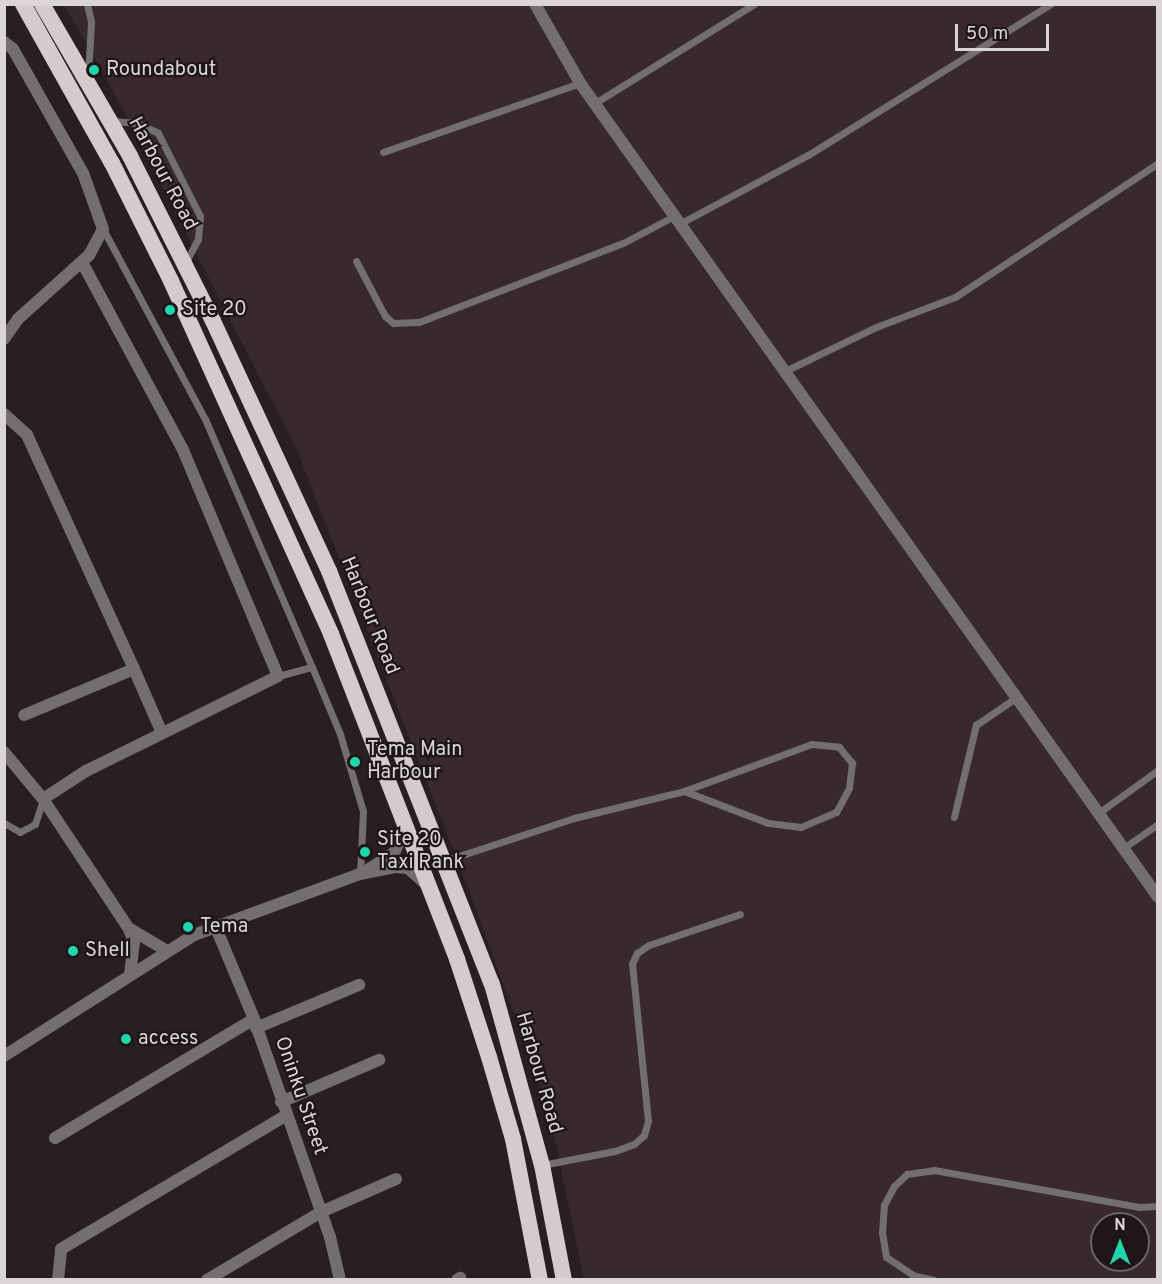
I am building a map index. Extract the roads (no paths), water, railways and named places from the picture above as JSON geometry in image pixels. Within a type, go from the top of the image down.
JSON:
[{"type":"highway","name":"Harbour Road","points":[[23,4],[112,163],[249,449],[331,634],[460,970],[513,1139],[540,1280]]},
{"type":"highway","name":"Harbour Road","points":[[42,4],[111,121],[185,264],[329,571],[492,984],[542,1165],[564,1280]]},
{"type":"street","points":[[535,4],[580,83],[679,219],[783,372],[1014,699],[1158,897]]},
{"type":"street","points":[[4,42],[13,49],[83,173],[103,230],[82,262],[18,319],[4,339]]},
{"type":"street","points":[[43,799],[86,771],[278,676],[182,448],[82,262]]},
{"type":"street","points":[[4,414],[27,435],[162,733]]},
{"type":"street","points":[[24,715],[134,669]]},
{"type":"street","points":[[4,752],[43,799],[129,929],[134,942],[130,975]]},
{"type":"street","points":[[360,874],[394,853],[406,827]]},
{"type":"street","points":[[4,1056],[194,935],[360,874],[396,867],[408,868],[429,886]]},
{"type":"street","name":"Oninku Street","points":[[216,928],[255,1023],[280,1102],[321,1212],[340,1280]]},
{"type":"street","points":[[129,929],[167,951]]},
{"type":"street","points":[[55,1138],[255,1023],[359,985]]},
{"type":"street","points":[[280,1102],[379,1060]]},
{"type":"street","points":[[58,1280],[61,1249],[285,1116]]},
{"type":"street","points":[[207,1280],[321,1212],[396,1179]]},
{"type":"lane","points":[[87,4],[91,22],[88,81]]},
{"type":"lane","points":[[595,103],[754,4]]},
{"type":"lane","points":[[356,261],[385,316],[393,323],[419,322],[679,219],[808,155],[1051,4]]},
{"type":"lane","points":[[383,152],[580,83]]},
{"type":"lane","points":[[111,121],[137,123],[158,133],[200,216],[198,238],[185,264]]},
{"type":"lane","points":[[783,372],[876,327],[955,297],[1158,163]]},
{"type":"lane","points":[[103,230],[205,419],[340,734],[363,811],[360,874]]},
{"type":"lane","points":[[278,676],[312,667]]},
{"type":"lane","points":[[954,817],[976,725],[1014,699]]},
{"type":"lane","points":[[444,861],[574,818],[684,791],[812,744],[839,747],[852,764],[849,788],[836,812],[801,827],[768,823],[684,791]]},
{"type":"lane","points":[[1096,814],[1158,770]]},
{"type":"lane","points":[[4,823],[20,832],[35,824],[43,799]]},
{"type":"lane","points":[[1122,849],[1158,824]]},
{"type":"lane","points":[[542,1165],[615,1151],[634,1144],[644,1135],[648,1121],[632,964],[637,953],[649,945],[740,914]]},
{"type":"lane","points":[[934,1280],[913,1275],[886,1257],[882,1233],[884,1205],[894,1186],[907,1174],[934,1170],[1138,1207],[1158,1206]]},
{"type":"place","name":"Roundabout","points":[[94,70]]},
{"type":"place","name":"Site 20","points":[[170,310]]},
{"type":"place","name":"Tema Main Harbour","points":[[355,762]]},
{"type":"place","name":"Site 20 Taxi Rank","points":[[365,852]]},
{"type":"place","name":"Tema","points":[[188,927]]},
{"type":"place","name":"Shell","points":[[73,951]]},
{"type":"place","name":"access","points":[[126,1039]]}]
